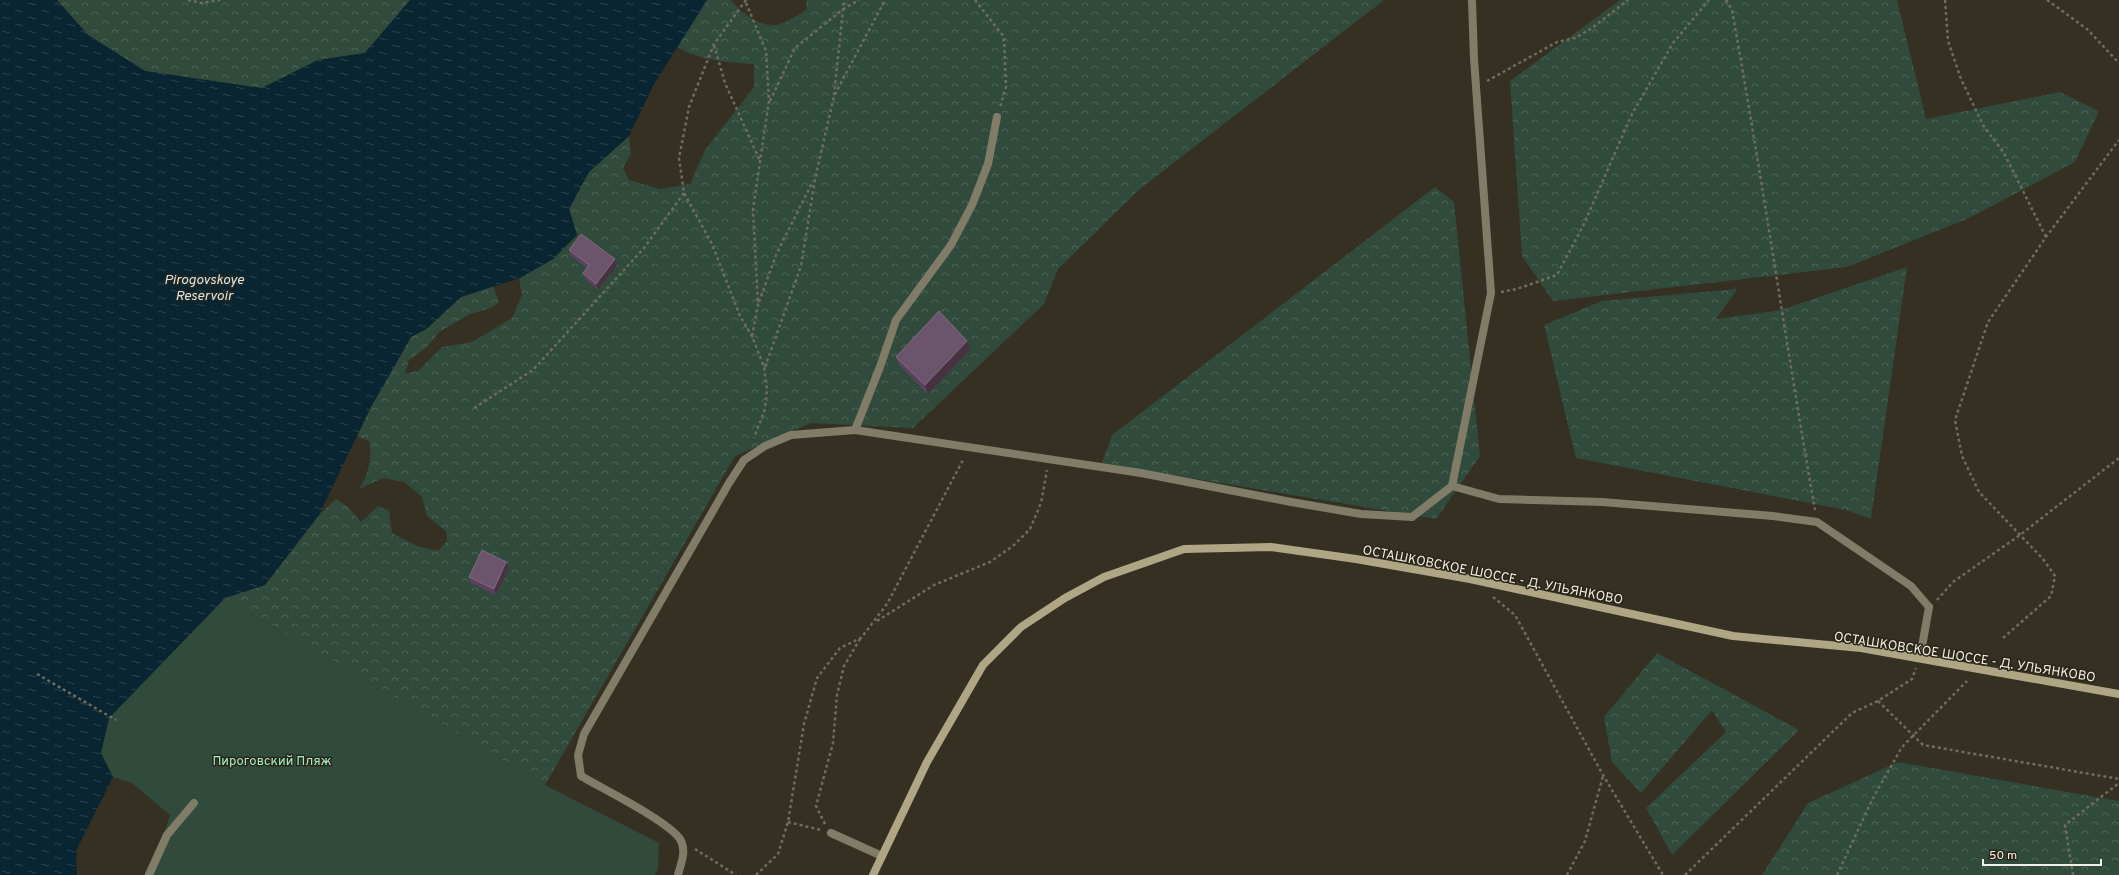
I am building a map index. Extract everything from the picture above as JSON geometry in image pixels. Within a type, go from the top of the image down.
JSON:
[{"type":"street","points":[[678,875],[684,857],[681,840],[667,826],[581,776],[578,755],[584,734],[744,460],[765,446],[791,435],[855,430],[1141,473],[1361,514],[1412,517],[1452,486],[1490,293],[1476,87],[1472,0]]},
{"type":"street","points":[[855,430],[880,367],[896,320],[952,245],[972,206],[988,164],[997,117]]},
{"type":"street","points":[[1452,486],[1500,499],[1602,502],[1773,516],[1817,522],[1911,586],[1929,607],[1920,658]]},
{"type":"street","name":"ОСТАШКОВСКОЕ ШОССЕ - Д. УЛЬЯНКОВО","points":[[874,875],[928,762],[983,665],[1020,627],[1066,598],[1104,577],[1184,549],[1271,547],[1356,559],[1470,579],[1733,636],[1861,648],[2119,694]]},
{"type":"street","points":[[149,875],[167,834],[194,803]]},
{"type":"street","points":[[831,833],[882,856]]},
{"type":"path","points":[[188,0],[201,3],[220,0]]},
{"type":"path","points":[[764,367],[801,266],[815,179],[834,96],[844,0]]},
{"type":"path","points":[[770,101],[795,48],[842,10],[859,0]]},
{"type":"path","points":[[834,96],[885,0]]},
{"type":"path","points":[[975,0],[1004,37],[1006,87],[997,117]]},
{"type":"path","points":[[1476,87],[1557,42],[1575,38],[1592,28],[1628,0]]},
{"type":"path","points":[[1490,293],[1517,289],[1557,275],[1583,226],[1632,114],[1673,43],[1710,0]]},
{"type":"path","points":[[1726,0],[1732,10],[1747,94],[1786,341],[1817,522]]},
{"type":"path","points":[[1945,0],[1948,41],[1961,78],[1983,124],[2004,153],[2046,237]]},
{"type":"path","points":[[2047,0],[2087,29],[2119,63]]},
{"type":"path","points":[[746,2],[714,44],[689,107],[679,158],[684,193],[712,244],[740,316],[752,336],[764,367],[768,390],[764,409],[754,439]]},
{"type":"path","points":[[746,2],[766,51],[770,101],[753,209],[758,305]]},
{"type":"path","points":[[714,44],[725,83],[760,161]]},
{"type":"path","points":[[2003,638],[2051,596],[2055,576],[2043,559],[1979,492],[1962,456],[1955,420],[1988,322],[2046,237],[2119,140]]},
{"type":"path","points":[[752,336],[758,305],[776,255],[815,179]]},
{"type":"path","points":[[474,408],[533,370],[644,248],[684,193]]},
{"type":"path","points":[[831,833],[822,821],[816,806],[833,743],[838,695],[844,666],[861,638],[875,622],[887,604],[969,448]]},
{"type":"path","points":[[1929,607],[1953,582],[2020,535],[2119,458]]},
{"type":"path","points":[[875,622],[934,585],[990,562],[1012,546],[1030,529],[1041,503],[1049,459]]},
{"type":"path","points":[[1493,597],[1515,615],[1603,775],[1663,875]]},
{"type":"path","points":[[756,875],[778,854],[788,822],[804,724],[817,678],[840,648],[861,638]]},
{"type":"path","points":[[1685,875],[1852,714],[1912,679],[1920,658]]},
{"type":"path","points":[[37,674],[116,720]]},
{"type":"path","points":[[1837,875],[1873,798],[1902,747],[1967,681]]},
{"type":"path","points":[[1878,700],[1923,745],[2119,780]]},
{"type":"path","points":[[1567,875],[1585,841],[1603,775]]},
{"type":"path","points":[[2073,875],[2065,825],[2119,783]]},
{"type":"path","points":[[788,822],[831,833]]},
{"type":"path","points":[[681,840],[736,875]]},
{"type":"green space","points":[[57,0],[410,0],[365,53],[318,60],[262,88],[145,71],[88,35]]},
{"type":"green space","points":[[707,0],[731,0],[750,18],[763,24],[776,25],[788,21],[807,10],[806,0],[1384,0],[1140,189],[1058,269],[1044,304],[913,428],[811,423],[735,456],[545,785],[225,598],[265,585],[319,515],[336,499],[348,507],[361,522],[378,506],[389,511],[392,533],[417,546],[438,551],[447,541],[446,531],[427,516],[422,497],[404,482],[383,478],[359,489],[369,466],[370,447],[369,441],[357,436],[371,407],[411,337],[427,329],[461,297],[493,286],[499,302],[491,308],[470,314],[439,332],[427,347],[409,360],[405,373],[418,371],[442,347],[472,342],[512,318],[522,295],[519,278],[553,259],[577,235],[569,209],[589,172],[629,136],[631,154],[623,168],[629,180],[660,189],[690,184],[705,150],[754,87],[754,64],[705,58],[686,52],[677,47]]},
{"type":"green space","points":[[1620,0],[1897,0],[1926,119],[2060,92],[2099,111],[2075,162],[1967,219],[1847,267],[1553,301],[1522,256],[1510,81]]},
{"type":"green space","points":[[1435,187],[1454,202],[1480,456],[1436,519],[1102,463],[1112,435]]},
{"type":"green space","points":[[1907,267],[1871,519],[1846,510],[1576,458],[1544,325],[1602,301],[1737,289],[1716,319],[1781,310]]},
{"type":"green space","name":"Пироговский Пляж","points":[[225,598],[545,785],[659,843],[658,869],[655,875],[144,875],[165,830],[170,815],[132,783],[113,777],[101,753],[109,718]]},
{"type":"green space","points":[[1657,653],[1799,730],[1672,855],[1646,808],[1726,732],[1712,710],[1641,793],[1612,762],[1604,717]]},
{"type":"green space","points":[[1898,762],[2119,801],[2119,875],[1762,875],[1808,803]]},
{"type":"water","name":"Pirogovskoye Reservoir","points":[[0,0],[57,0],[88,35],[145,71],[262,88],[318,60],[365,53],[410,0],[707,0],[653,86],[629,136],[589,172],[569,209],[577,235],[553,259],[520,278],[461,297],[426,329],[411,337],[371,407],[319,515],[265,585],[225,598],[109,718],[101,753],[113,777],[76,851],[77,875],[0,875]]},
{"type":"building","points":[[581,234],[615,259],[596,284],[583,273],[589,265],[569,250]]},
{"type":"building","points":[[939,311],[967,341],[925,385],[896,357]]},
{"type":"building","points":[[482,550],[506,562],[494,589],[469,577]]}]
